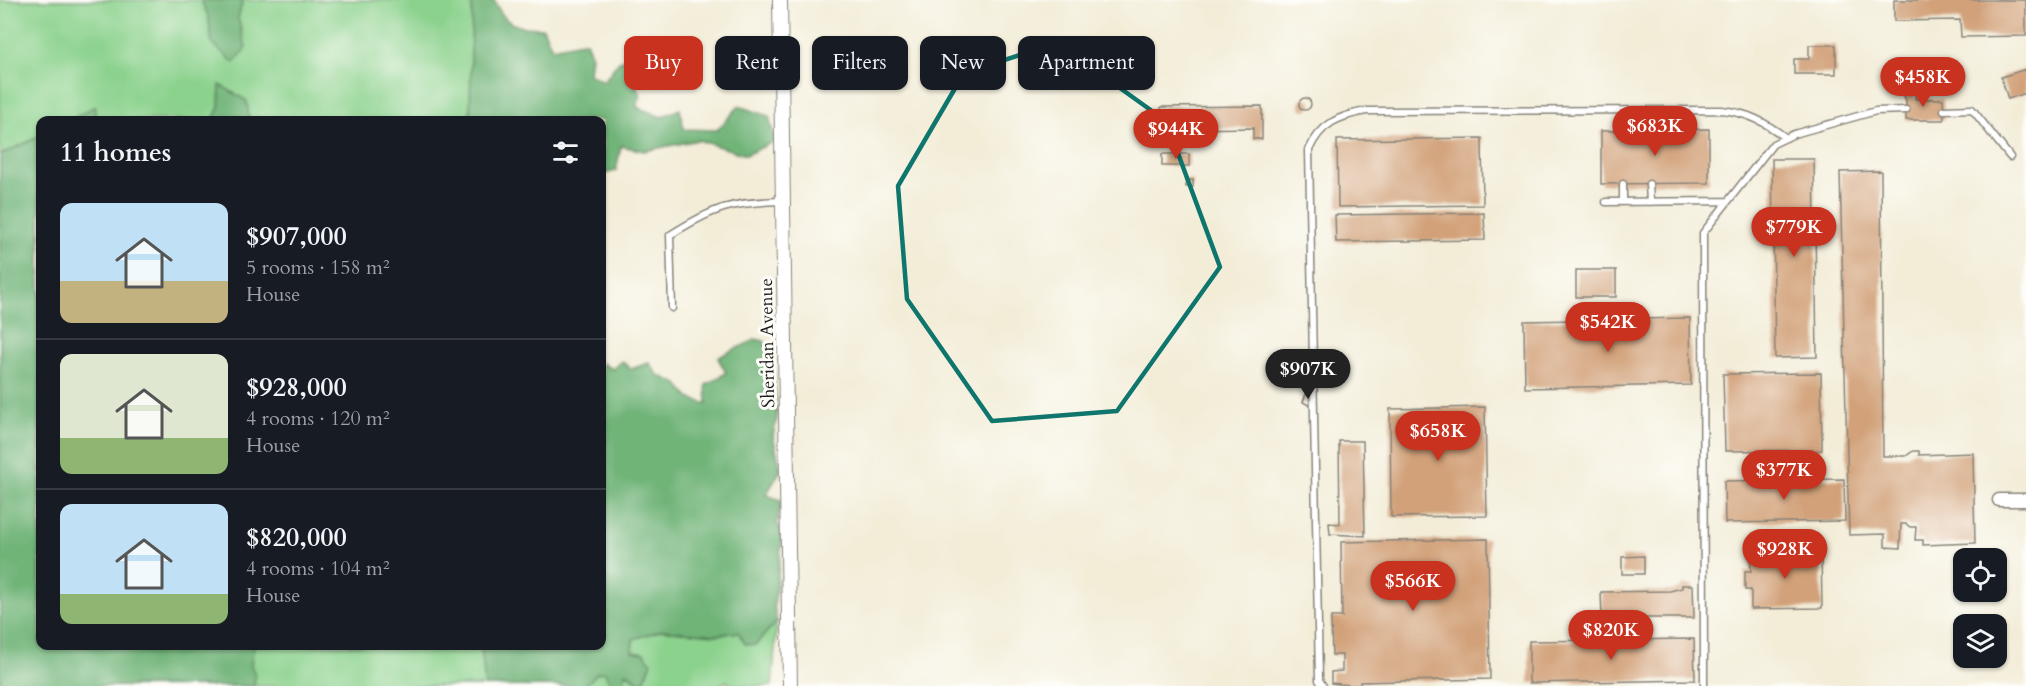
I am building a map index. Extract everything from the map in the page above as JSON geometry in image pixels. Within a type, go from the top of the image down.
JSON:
[{"type":"street","name":"Sheridan Avenue","points":[[780,0],[790,686]]},
{"type":"street","points":[[1999,500],[2026,500]]},
{"type":"lane","points":[[1944,110],[1972,109],[2010,157]]},
{"type":"lane","points":[[1323,686],[1319,680],[1309,150],[1315,136],[1327,123],[1345,115],[1366,111],[1722,110],[1742,112],[1762,120],[1786,138]]},
{"type":"lane","points":[[1704,686],[1702,233],[1765,152],[1786,138],[1876,111],[1906,110]]},
{"type":"lane","points":[[1623,184],[1623,202]]},
{"type":"lane","points":[[1649,184],[1650,202]]},
{"type":"lane","points":[[672,308],[670,235],[703,214],[740,202],[783,201]]},
{"type":"lane","points":[[1606,202],[1728,201]]},
{"type":"highlighted area","points":[[1057,43],[1166,121],[1220,267],[1117,411],[992,421],[907,299],[898,186],[964,73]]},
{"type":"green space","points":[[0,0],[472,0],[470,116],[36,116],[36,650],[481,650],[485,686],[0,686]]},
{"type":"green space","points":[[201,0],[243,0],[238,18],[246,48],[234,63],[212,43],[208,16]]},
{"type":"green space","points":[[472,0],[494,0],[503,16],[513,24],[543,28],[552,48],[586,41],[591,54],[589,74],[604,81],[619,61],[624,60],[624,90],[638,90],[641,94],[637,107],[661,117],[680,109],[684,129],[717,130],[739,106],[769,116],[775,141],[746,155],[698,140],[644,151],[621,146],[616,171],[606,174],[606,116],[470,116]]},
{"type":"green space","points":[[220,85],[247,101],[249,116],[215,116],[219,107]]},
{"type":"green space","points":[[95,106],[95,116],[78,116]]},
{"type":"green space","points":[[36,138],[36,650],[253,650],[251,665],[255,675],[254,686],[0,686],[0,155]]},
{"type":"green space","points":[[755,339],[764,341],[774,366],[777,418],[773,436],[781,470],[766,495],[782,500],[777,523],[783,534],[774,606],[777,621],[755,645],[745,644],[738,632],[716,635],[662,630],[633,639],[632,651],[644,653],[652,663],[644,680],[647,686],[625,672],[624,683],[611,686],[605,672],[597,673],[585,686],[485,686],[481,650],[606,650],[606,365],[612,369],[622,361],[631,369],[649,363],[658,375],[678,384],[689,398],[707,404],[706,385],[726,373],[718,358]]},
{"type":"green space","points":[[777,621],[772,686],[731,686],[727,681],[718,686],[647,686],[632,651],[633,639],[662,630],[716,635],[739,632],[755,645]]},
{"type":"green space","points":[[605,672],[611,686],[585,686],[597,673]]},
{"type":"green space","points":[[624,672],[645,686],[615,686],[624,683]]},
{"type":"building","points":[[1894,0],[2026,0],[2026,36],[1961,37],[1960,20],[1894,21]]},
{"type":"building","points":[[1809,45],[1836,45],[1836,74],[1794,74],[1794,59],[1809,59]]},
{"type":"building","points":[[2026,69],[2026,93],[2008,99],[2001,77]]},
{"type":"building","points":[[1906,89],[1915,93],[1915,99],[1943,99],[1944,120],[1906,120],[1906,101],[1903,93]]},
{"type":"building","points":[[1305,98],[1311,104],[1305,110],[1299,104]]},
{"type":"building","points":[[1262,106],[1262,139],[1253,139],[1253,128],[1188,129],[1188,134],[1168,135],[1168,130],[1161,130],[1161,107]]},
{"type":"building","points":[[1709,129],[1709,183],[1601,184],[1601,131]]},
{"type":"building","points":[[1482,138],[1483,205],[1338,207],[1337,140]]},
{"type":"building","points":[[1162,154],[1189,154],[1189,166],[1162,166]]},
{"type":"building","points":[[1772,159],[1814,159],[1817,357],[1775,358]]},
{"type":"building","points":[[1881,171],[1883,456],[1906,456],[1913,451],[1919,451],[1919,455],[1973,453],[1975,543],[1923,545],[1923,540],[1915,540],[1916,527],[1906,524],[1901,524],[1900,548],[1885,547],[1885,534],[1849,535],[1840,172]]},
{"type":"building","points":[[1186,180],[1193,180],[1193,187],[1186,187]]},
{"type":"building","points":[[1484,213],[1485,240],[1336,242],[1335,215]]},
{"type":"building","points":[[1576,270],[1616,270],[1616,297],[1576,297]]},
{"type":"building","points":[[1690,318],[1691,385],[1525,388],[1524,321]]},
{"type":"building","points":[[1821,373],[1822,450],[1725,451],[1723,374]]},
{"type":"building","points":[[1306,394],[1311,394],[1313,403],[1310,406],[1303,402]]},
{"type":"building","points":[[1485,407],[1487,516],[1391,517],[1390,409]]},
{"type":"building","points":[[1339,441],[1363,441],[1365,536],[1330,534],[1329,523],[1340,524]]},
{"type":"building","points":[[1844,479],[1845,521],[1725,523],[1724,481]]},
{"type":"building","points":[[1488,539],[1490,679],[1360,682],[1360,686],[1331,683],[1331,672],[1342,671],[1342,655],[1332,655],[1331,617],[1342,617],[1341,542]]},
{"type":"building","points":[[1821,550],[1822,608],[1751,609],[1751,590],[1745,590],[1745,571],[1751,571],[1750,551]]},
{"type":"building","points":[[1644,556],[1644,574],[1622,574],[1622,557]]},
{"type":"building","points":[[1682,585],[1693,585],[1694,618],[1602,618],[1601,592],[1670,591],[1682,588]]},
{"type":"building","points":[[1694,639],[1695,680],[1529,683],[1529,641]]}]
